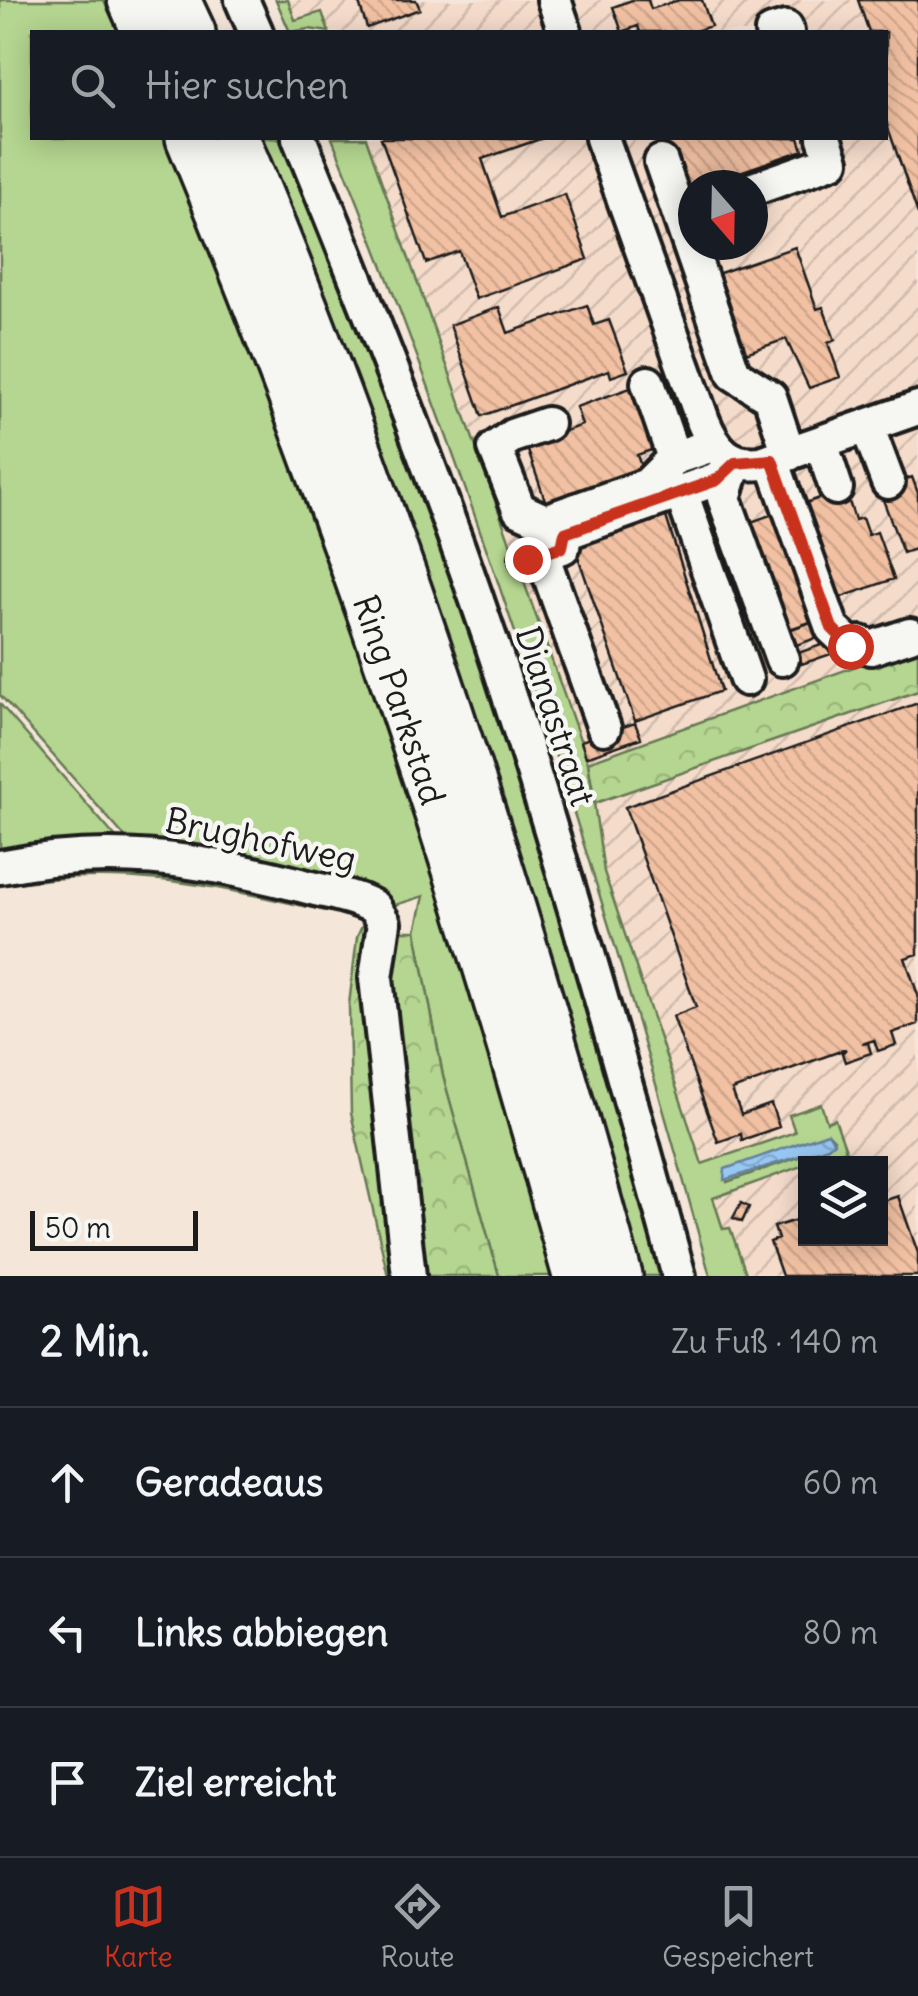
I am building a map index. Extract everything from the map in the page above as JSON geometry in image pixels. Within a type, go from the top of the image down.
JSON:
[{"type":"highway","points":[[131,0],[145,30]]},
{"type":"highway","points":[[177,0],[191,30]]},
{"type":"highway","name":"Ring Parkstad","points":[[190,140],[309,434],[422,758],[576,1276]]},
{"type":"highway","name":"Ring Parkstad","points":[[237,140],[340,401],[468,760],[540,988],[620,1276]]},
{"type":"street","points":[[242,0],[255,30]]},
{"type":"street","points":[[554,0],[564,30]]},
{"type":"street","name":"Dianastraat","points":[[300,140],[365,300],[508,694],[594,973],[679,1276]]},
{"type":"street","points":[[603,140],[725,454],[724,498],[782,659]]},
{"type":"street","points":[[768,184],[832,161],[825,140]]},
{"type":"street","points":[[661,162],[678,200]]},
{"type":"street","points":[[633,224],[678,212]]},
{"type":"street","points":[[698,260],[734,374],[770,396],[780,457],[832,628],[850,646],[861,643],[871,648],[910,636]]},
{"type":"street","points":[[648,383],[674,458]]},
{"type":"street","points":[[547,424],[512,436],[496,448],[519,509],[544,521],[647,485],[674,458],[725,454],[780,457],[918,408]]},
{"type":"street","points":[[867,426],[888,482]]},
{"type":"street","points":[[820,442],[836,488]]},
{"type":"street","points":[[604,728],[535,557],[562,547],[565,533],[717,480],[725,454]]},
{"type":"street","points":[[681,492],[746,679]]},
{"type":"street","name":"Brughofweg","points":[[0,867],[83,856],[165,856],[364,902],[380,915],[384,932],[376,978],[379,1018],[409,1276]]},
{"type":"shaded area","points":[[288,0],[918,0],[918,1276],[747,1276],[730,1228],[723,1229],[604,872],[588,762],[367,140],[888,140],[888,30],[328,30],[321,13],[295,20]]},
{"type":"green space","points":[[0,0],[104,0],[117,30],[30,30],[30,140],[166,140],[259,347],[385,688],[558,1276],[499,1276],[443,1076],[416,931],[424,896],[392,906],[133,846],[0,695]]},
{"type":"green space","points":[[276,0],[288,0],[295,20],[322,12],[328,30],[309,29],[289,30]]},
{"type":"green space","points":[[259,140],[290,140],[489,673],[667,1276],[636,1276]]},
{"type":"green space","points":[[333,140],[367,140],[588,762],[604,872],[702,1164],[795,1132],[789,1115],[821,1104],[827,1122],[835,1119],[846,1150],[829,1156],[802,1156],[828,1147],[834,1139],[828,1133],[726,1169],[727,1182],[798,1157],[798,1167],[713,1198],[723,1229],[730,1228],[747,1276],[710,1276],[584,844],[490,559]]},
{"type":"green space","points":[[918,644],[918,691],[595,803],[588,762]]},
{"type":"green space","points":[[0,704],[123,846],[0,859]]},
{"type":"green space","points":[[127,862],[357,908],[344,915],[215,888],[132,878],[46,879],[0,886],[0,876]]},
{"type":"green space","points":[[367,915],[404,1276],[388,1276],[351,1113],[349,1005],[357,937]]},
{"type":"green space","points":[[395,931],[416,931],[443,1076],[499,1276],[416,1276],[383,977]]},
{"type":"water","points":[[828,1133],[834,1142],[724,1180],[725,1169]]},
{"type":"building","points":[[358,0],[416,0],[420,9],[367,28]]},
{"type":"building","points":[[632,0],[648,0],[651,9],[679,0],[702,0],[711,26],[698,30],[639,30],[638,26],[621,30],[613,7]]},
{"type":"building","points":[[858,0],[918,0],[918,214],[888,128],[888,30],[868,30]]},
{"type":"building","points":[[382,140],[537,140],[482,159],[502,217],[565,194],[588,259],[476,299],[459,251],[426,263]]},
{"type":"building","points":[[661,140],[800,140],[803,150],[745,170],[678,170],[678,190]]},
{"type":"building","points":[[795,247],[817,309],[823,307],[835,340],[828,343],[840,377],[809,388],[786,339],[737,356],[708,277],[768,260],[768,256]]},
{"type":"building","points":[[587,305],[594,325],[609,320],[628,371],[611,377],[609,370],[482,416],[450,325],[499,307],[508,333]]},
{"type":"building","points":[[633,387],[654,449],[637,455],[644,475],[548,509],[526,445],[582,425],[576,407]]},
{"type":"building","points":[[912,477],[918,493],[918,548],[903,553],[879,489]]},
{"type":"building","points":[[845,489],[855,520],[862,518],[868,535],[877,532],[894,579],[830,601],[797,506]]},
{"type":"building","points":[[663,507],[721,691],[635,721],[575,548],[640,525],[637,516]]},
{"type":"building","points":[[781,511],[819,619],[781,632],[743,525]]},
{"type":"building","points":[[814,621],[819,637],[788,648],[783,632]]},
{"type":"building","points":[[827,643],[831,654],[802,664],[798,653]]},
{"type":"building","points":[[918,703],[918,954],[905,958],[918,995],[918,1024],[892,1033],[896,1045],[878,1051],[874,1040],[862,1044],[868,1043],[871,1053],[845,1062],[842,1053],[846,1049],[732,1090],[741,1115],[771,1104],[779,1127],[742,1140],[741,1134],[718,1142],[673,1016],[696,1007],[625,807]]},
{"type":"building","points":[[635,723],[641,738],[586,757],[581,741]]},
{"type":"building","points":[[898,1196],[918,1253],[918,1276],[782,1276],[770,1242],[778,1239],[774,1227],[798,1219],[798,1246],[888,1246],[888,1199]]},
{"type":"building","points":[[741,1203],[749,1207],[742,1222],[733,1218]]},
{"type":"route","points":[[527,559],[562,547],[565,533],[717,480],[735,463],[745,466],[772,460],[832,628],[850,646]]}]
